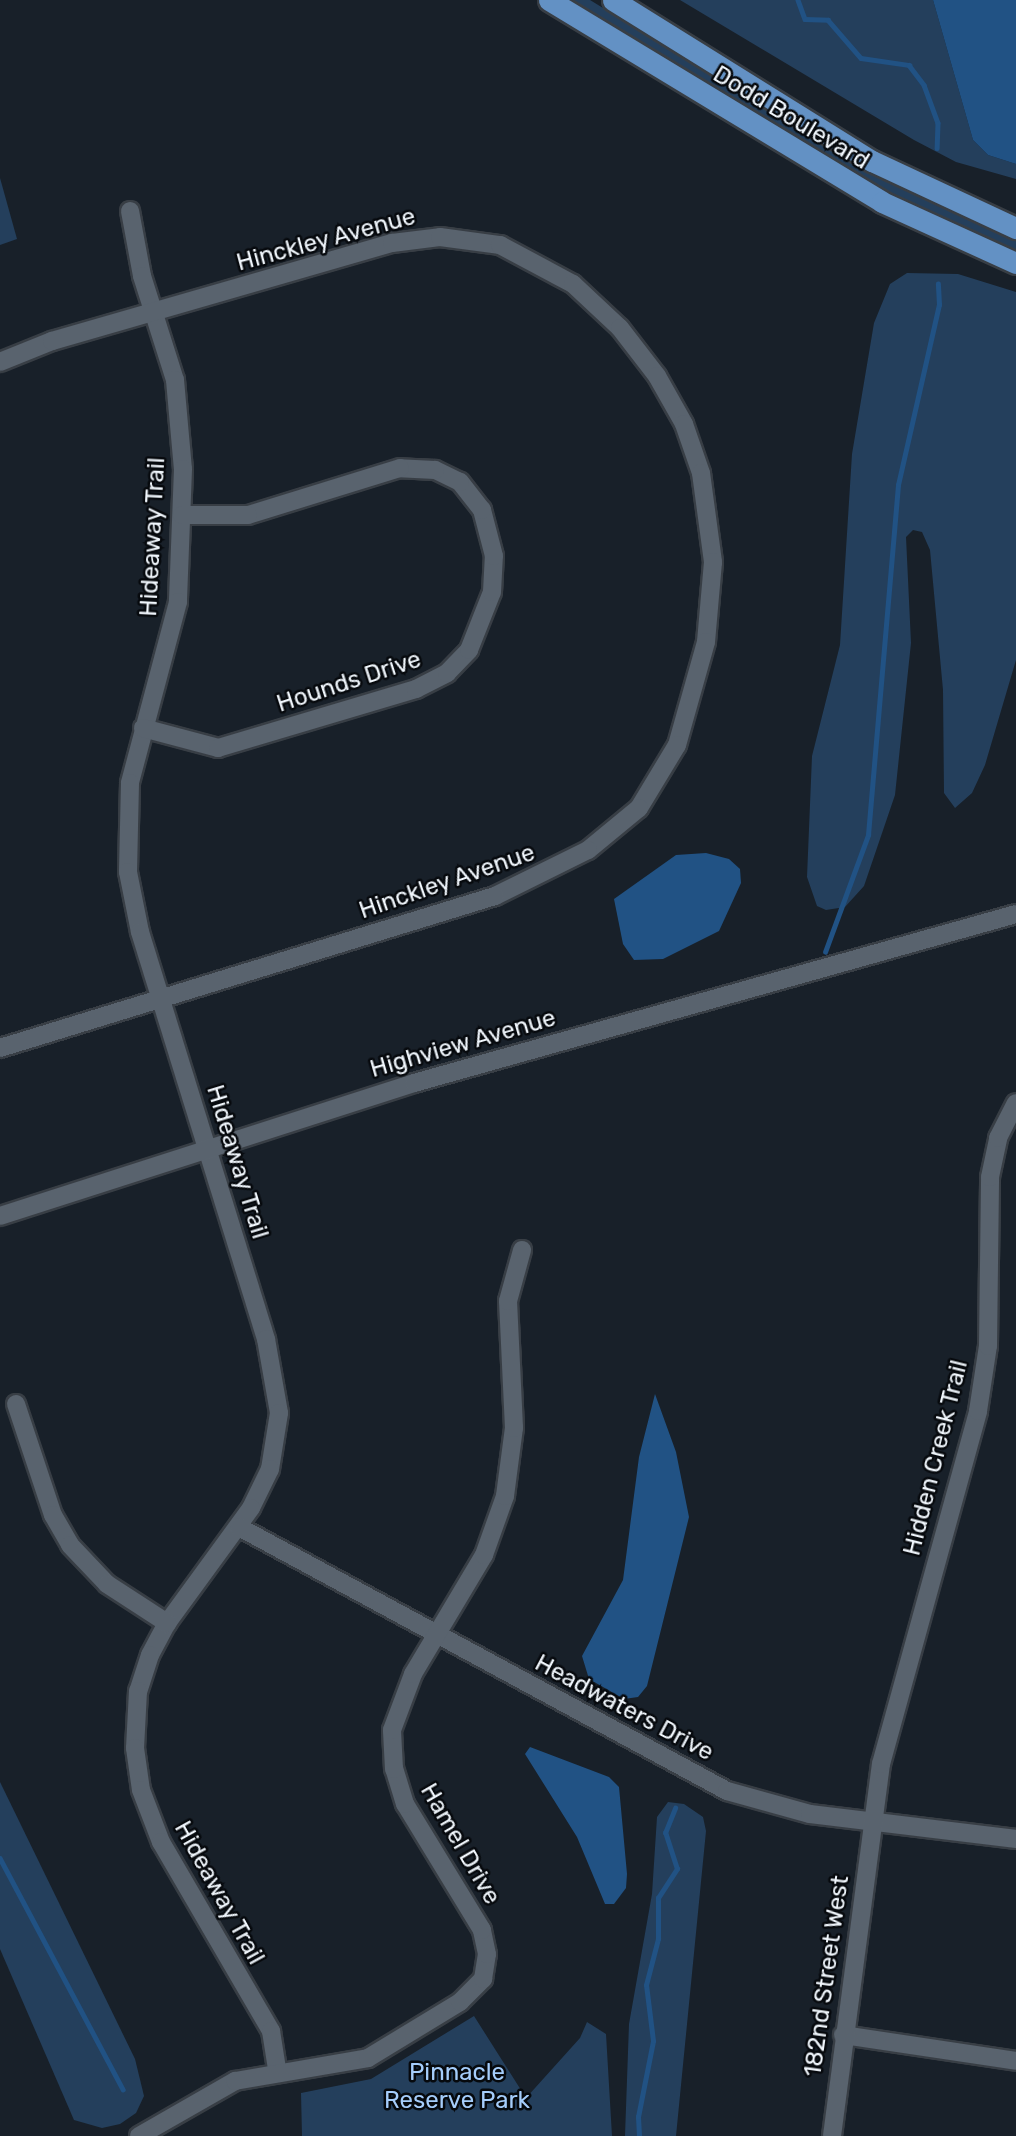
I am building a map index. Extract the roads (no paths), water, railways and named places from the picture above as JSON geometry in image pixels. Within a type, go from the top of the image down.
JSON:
[{"type":"main road","name":"Dodd Boulevard","points":[[549,0],[816,164],[1016,263]]},
{"type":"main road","name":"Dodd Boulevard","points":[[613,0],[872,161],[1016,228]]},
{"type":"street","name":"Hideaway Trail","points":[[130,211],[180,412],[182,515],[178,602],[130,783],[126,836],[131,892],[279,1395],[270,1468],[239,1527],[167,1622],[138,1691],[135,1748],[141,1790],[173,1868],[271,2031],[277,2070]]},
{"type":"street","name":"Hinckley Avenue","points":[[0,362],[52,341],[408,240],[472,239],[527,255],[586,295],[657,376],[696,457],[713,562],[706,642],[677,745],[643,802],[610,835],[569,863],[504,893],[0,1048]]},
{"type":"street","name":"Hounds Drive","points":[[143,728],[184,743],[218,748],[428,685],[454,667],[474,643],[492,592],[494,556],[482,510],[460,482],[435,470],[400,468],[248,515],[182,515]]},
{"type":"street","name":"Highview Avenue","points":[[944,930],[1016,902]]},
{"type":"street","name":"Highview Avenue","points":[[0,1216],[207,1147],[944,930],[1016,915]]},
{"type":"street","name":"Hidden Creek Trail","points":[[872,1823],[887,1739],[978,1411],[988,1346],[990,1177],[998,1138],[1016,1103]]},
{"type":"street","name":"Hamel Drive","points":[[139,2136],[219,2087],[277,2070],[329,2068],[368,2058],[460,2002],[483,1979],[487,1954],[482,1930],[405,1804],[394,1769],[396,1710],[484,1555],[505,1496],[514,1417],[507,1316],[522,1250]]},
{"type":"street","points":[[16,1404],[47,1500],[69,1545],[107,1584],[167,1622]]},
{"type":"street","name":"Headwaters Drive","points":[[239,1527],[436,1636],[727,1791],[783,1809],[872,1823],[1016,1839]]},
{"type":"street","name":"182nd Street West","points":[[832,2136],[872,1823]]},
{"type":"street","points":[[843,2035],[1016,2061]]},
{"type":"waterway","points":[[798,0],[805,19],[828,20],[861,58],[909,65],[924,85],[938,123],[937,148]]},
{"type":"waterway","points":[[825,952],[868,835],[898,485],[939,305],[938,284]]},
{"type":"waterway","points":[[639,2136],[638,2117],[653,2041],[646,1985],[658,1939],[658,1898],[677,1869],[665,1833],[675,1808]]},
{"type":"waterway","points":[[0,1858],[123,2089]]},
{"type":"park label","name":"Pinnacle Reserve Park","points":[[457,2087]]}]
